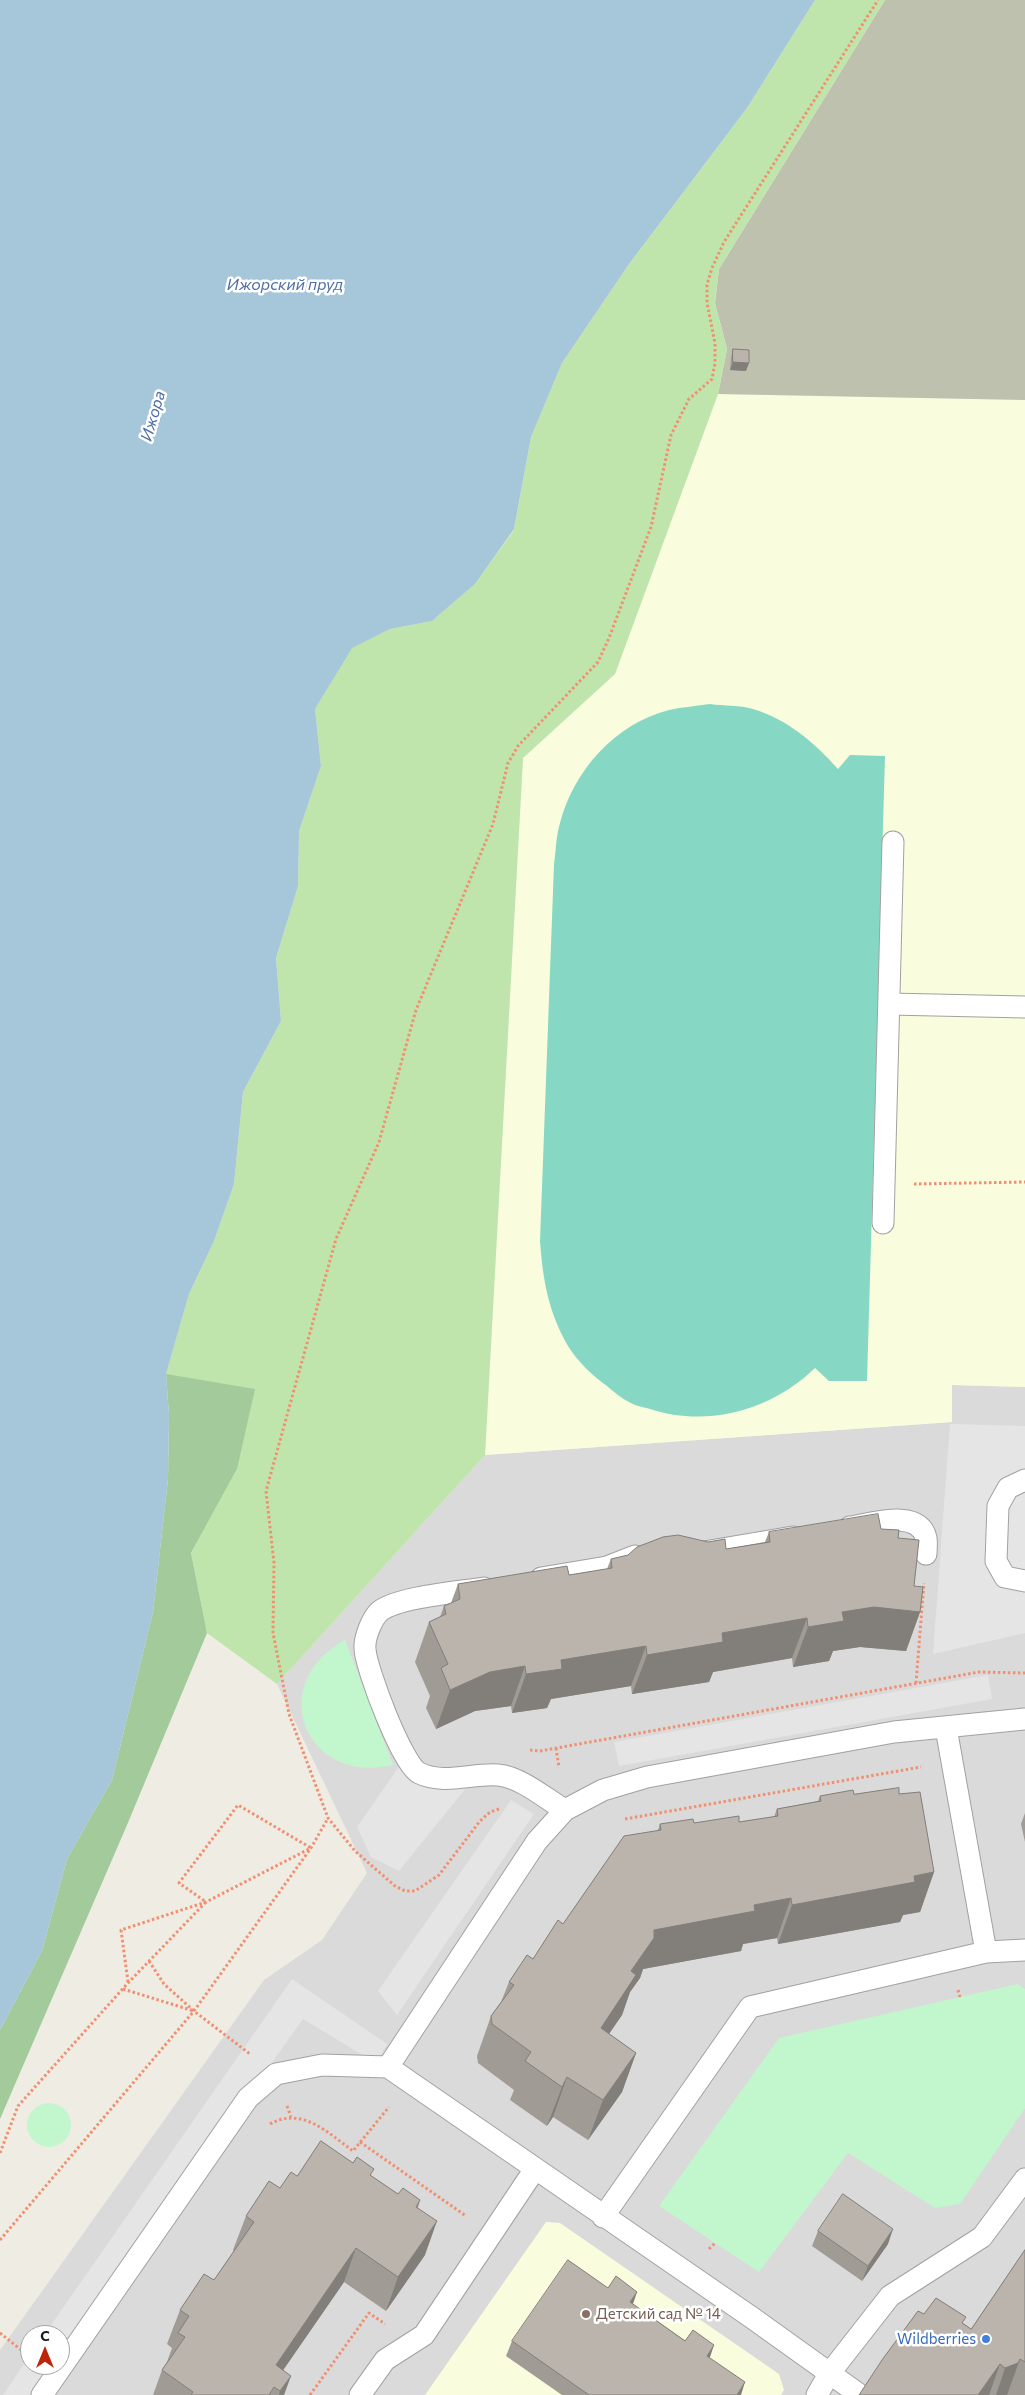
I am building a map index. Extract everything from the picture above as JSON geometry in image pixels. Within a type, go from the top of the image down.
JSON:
[{"type":"lane","points":[[883,1223],[893,842]]},
{"type":"lane","points":[[889,1004],[1025,1007]]},
{"type":"lane","points":[[1025,1480],[1008,1488],[998,1506],[996,1561],[1004,1577],[1025,1581]]},
{"type":"lane","points":[[682,1553],[697,1553],[890,1520],[906,1520],[918,1525],[926,1538],[926,1554]]},
{"type":"lane","points":[[565,1810],[523,1784],[500,1775],[440,1779],[418,1773],[403,1756],[370,1670],[364,1648],[369,1629],[380,1612],[399,1602],[607,1567],[630,1557],[652,1553]]},
{"type":"lane","points":[[388,2067],[537,1841],[565,1810],[603,1790],[648,1777],[894,1732],[1025,1719]]},
{"type":"lane","points":[[946,1728],[986,1952]]},
{"type":"lane","points":[[603,2217],[750,2007],[986,1952],[1025,1950]]},
{"type":"lane","points":[[42,2395],[248,2098],[276,2074],[322,2065],[388,2067],[603,2217],[751,2317],[860,2395]]},
{"type":"lane","points":[[360,2395],[385,2360],[424,2334],[534,2169]]},
{"type":"lane","points":[[817,2395],[830,2374],[890,2296],[982,2237],[1025,2179]]},
{"type":"path","points":[[537,1794],[490,1812],[480,1821],[439,1875],[415,1891],[405,1891],[395,1886],[354,1851],[328,1818],[289,1714],[273,1633],[274,1563],[266,1490],[336,1239],[378,1142],[416,1010],[493,824],[508,763],[518,746],[598,662],[652,527],[671,435],[689,399],[712,379],[715,364],[715,343],[707,303],[707,285],[712,268],[724,242],[878,0]]},
{"type":"path","points":[[884,1185],[1025,1182]]},
{"type":"path","points":[[916,1683],[924,1580]]},
{"type":"path","points":[[525,1749],[540,1751],[980,1672],[1025,1673]]},
{"type":"path","points":[[621,1820],[952,1762]]},
{"type":"path","points":[[206,1902],[179,1883],[238,1805],[311,1848]]},
{"type":"path","points":[[0,2240],[194,2011],[311,1848],[328,1818]]},
{"type":"path","points":[[128,1983],[121,1930],[206,1902],[311,1848]]},
{"type":"path","points":[[0,2153],[18,2106],[128,1983],[206,1902]]},
{"type":"path","points":[[149,1961],[164,1984],[194,2011]]},
{"type":"path","points":[[123,1989],[194,2011]]},
{"type":"path","points":[[266,2126],[277,2120],[291,2117],[306,2119],[353,2151],[410,2082]]},
{"type":"path","points":[[360,2142],[472,2220]]},
{"type":"path","points":[[310,2395],[368,2313],[387,2325]]},
{"type":"path","points":[[0,2333],[20,2349]]},
{"type":"shaded area","points":[[885,0],[1025,0],[1025,400],[718,394],[727,349],[715,303],[719,269]]},
{"type":"shaded area","points":[[718,394],[1025,400],[1025,1387],[952,1385],[952,1422],[485,1455],[523,758],[615,674]]},
{"type":"shaded area","points":[[710,704],[748,708],[777,719],[810,741],[838,769],[850,755],[885,756],[867,1381],[829,1381],[815,1368],[798,1383],[779,1395],[759,1404],[738,1411],[694,1417],[672,1414],[631,1403],[620,1397],[581,1363],[568,1346],[551,1308],[545,1282],[540,1241],[554,864],[560,823],[566,804],[586,768],[614,738],[631,726],[669,710]]},
{"type":"shaded area","points":[[952,1385],[1025,1387],[1025,2395],[0,2395],[0,2350],[264,1980],[322,1940],[367,1873],[277,1684],[485,1455],[952,1422]]},
{"type":"shaded area","points":[[950,1424],[1025,1426],[1025,1633],[933,1654]]},
{"type":"shaded area","points":[[988,1675],[992,1699],[619,1766],[614,1742]]},
{"type":"shaded area","points":[[398,1768],[466,1788],[399,1871],[371,1857],[357,1827]]},
{"type":"shaded area","points":[[511,1800],[534,1814],[397,2015],[378,1991]]},
{"type":"shaded area","points":[[292,1979],[387,2044],[376,2063],[303,2019],[70,2345],[70,2325],[51,2325]]},
{"type":"shaded area","name":"Детский сад № 14","points":[[546,2222],[560,2223],[779,2374],[784,2390],[781,2395],[425,2395]]},
{"type":"shaded area","points":[[20,2370],[20,2375],[49,2375],[34,2395],[3,2395]]},
{"type":"green space","points":[[815,0],[885,0],[719,269],[715,303],[727,349],[718,394],[615,674],[523,758],[485,1455],[277,1684],[207,1633],[191,1553],[237,1469],[166,1374],[189,1294],[214,1241],[234,1184],[243,1092],[281,1021],[276,958],[298,886],[299,831],[321,766],[315,709],[351,648],[390,629],[432,621],[475,584],[514,530],[531,437],[562,363],[629,264],[747,108]]},
{"type":"green space","points":[[166,1374],[255,1389],[237,1469],[191,1553],[207,1633],[127,1825],[0,2119],[0,2030],[42,1951],[67,1859],[112,1780],[153,1612],[168,1479],[169,1415]]},
{"type":"green space","points":[[345,1640],[393,1765],[362,1767],[337,1760],[318,1746],[306,1726],[302,1704],[306,1681],[320,1659]]},
{"type":"green space","points":[[1018,1984],[1025,1989],[1025,2108],[960,2204],[935,2208],[848,2153],[759,2272],[659,2206],[779,2038]]},
{"type":"green space","points":[[45,2103],[53,2103],[65,2109],[71,2125],[65,2141],[53,2147],[45,2147],[33,2141],[27,2129],[27,2121],[33,2109]]},
{"type":"water","name":"Ижорский пруд","points":[[0,0],[815,0],[747,108],[629,264],[562,363],[531,437],[514,529],[475,584],[432,621],[390,629],[352,648],[315,709],[321,766],[299,831],[298,886],[276,958],[281,1021],[243,1092],[234,1184],[214,1241],[189,1294],[166,1374],[169,1415],[168,1479],[153,1612],[112,1780],[67,1859],[42,1951],[0,2030]]},
{"type":"building","points":[[733,349],[749,350],[749,363],[733,362]]},
{"type":"building","points":[[878,1514],[881,1529],[899,1530],[898,1538],[919,1540],[914,1586],[923,1587],[920,1612],[874,1607],[842,1612],[844,1621],[808,1627],[807,1618],[722,1633],[723,1642],[647,1655],[646,1646],[561,1660],[562,1669],[526,1674],[525,1666],[490,1672],[450,1690],[441,1668],[448,1664],[429,1622],[446,1614],[444,1606],[460,1599],[458,1584],[567,1566],[569,1575],[612,1568],[611,1559],[628,1555],[637,1547],[663,1537],[678,1535],[708,1542],[725,1539],[726,1549],[770,1542],[769,1532]]},
{"type":"building","points":[[899,1788],[899,1794],[920,1792],[934,1872],[914,1876],[915,1882],[792,1905],[791,1898],[754,1905],[755,1911],[654,1930],[654,1938],[631,1971],[636,1975],[601,2028],[636,2053],[603,2100],[567,2077],[562,2087],[525,2061],[531,2052],[492,2024],[491,2016],[514,1985],[509,1982],[527,1955],[533,1959],[558,1920],[563,1924],[624,1836],[661,1830],[660,1824],[693,1819],[694,1823],[739,1816],[739,1822],[778,1816],[777,1809],[821,1801],[820,1796],[853,1790],[854,1794]]},
{"type":"building","points":[[321,2141],[353,2163],[357,2157],[374,2169],[370,2175],[398,2194],[403,2188],[420,2200],[416,2207],[437,2221],[398,2277],[356,2248],[276,2365],[291,2376],[280,2391],[274,2387],[269,2395],[191,2395],[193,2392],[162,2370],[185,2337],[178,2333],[189,2316],[180,2310],[204,2274],[214,2280],[254,2222],[246,2216],[269,2181],[280,2188],[291,2172],[297,2176]]},
{"type":"building","points":[[843,2194],[893,2229],[868,2266],[818,2231]]},
{"type":"building","points":[[1025,2250],[1025,2362],[1020,2359],[1018,2363],[1005,2368],[1000,2364],[978,2395],[859,2395],[918,2311],[924,2314],[936,2298],[966,2317],[962,2323],[971,2329]]},
{"type":"building","points":[[568,2260],[608,2288],[616,2276],[637,2292],[630,2302],[685,2341],[693,2330],[714,2345],[707,2356],[745,2382],[737,2395],[589,2395],[512,2341]]},
{"type":"place","name":"Детский сад № 14","points":[[586,2314]]},
{"type":"place","name":"Wildberries","points":[[986,2339]]},
{"type":"water label","name":"Ижора","points":[[153,416]]}]
